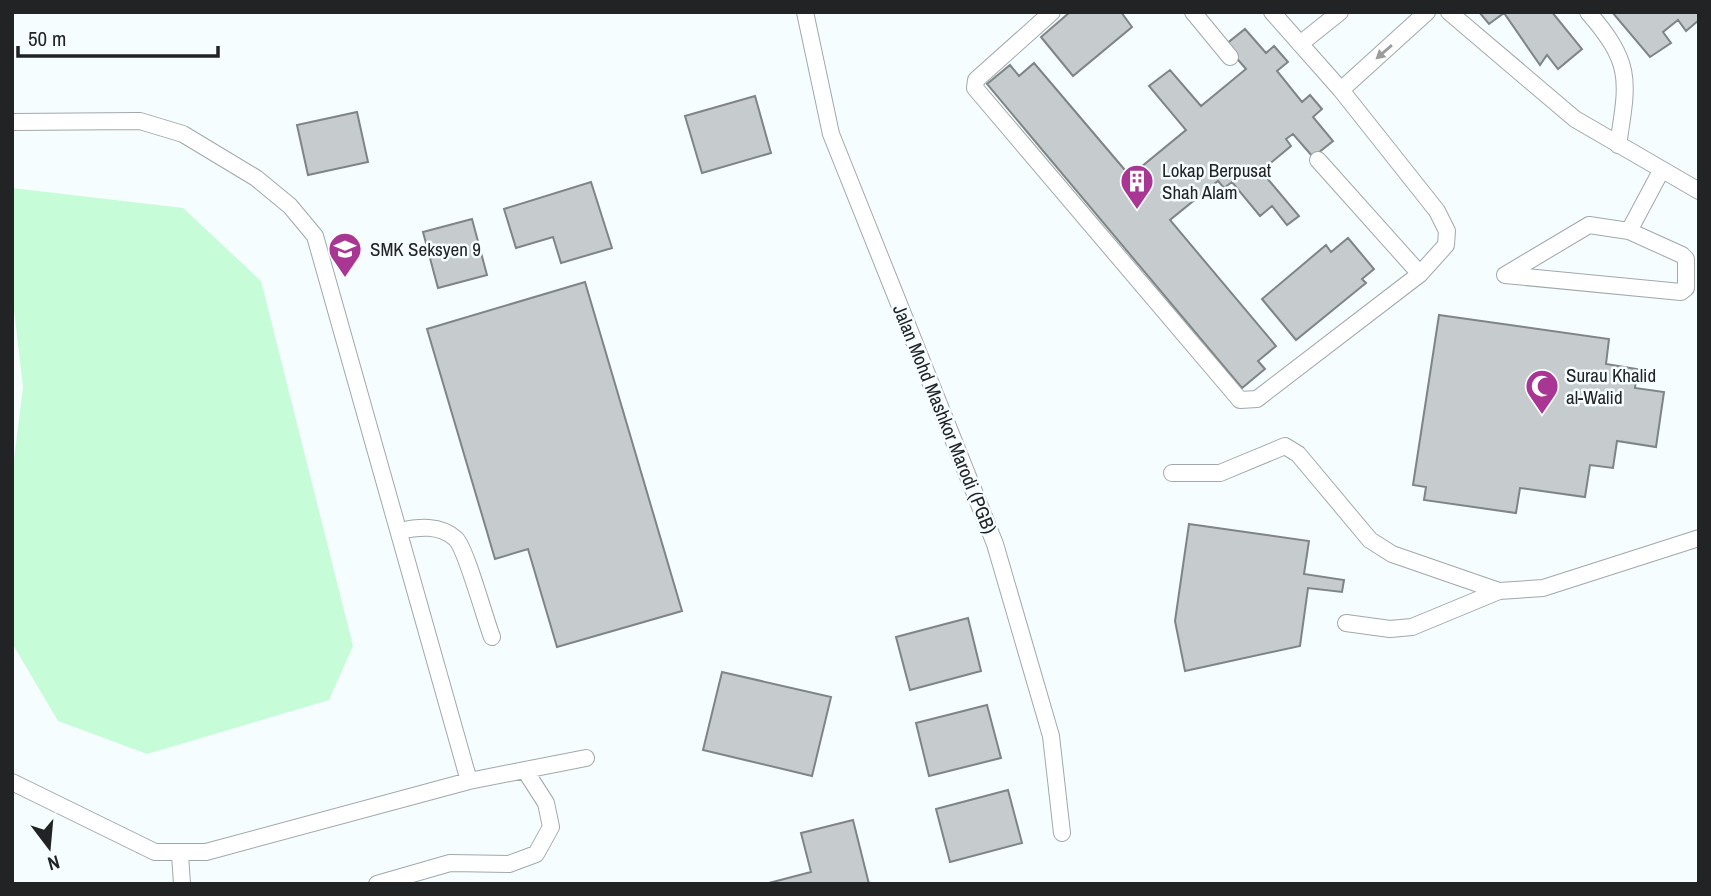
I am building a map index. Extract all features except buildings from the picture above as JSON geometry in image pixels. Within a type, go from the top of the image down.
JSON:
[{"type":"lane","name":"Jalan Mohd Mashkor Marodi (PGB)","points":[[806,12],[831,134],[995,544],[1051,736],[1062,833]]},
{"type":"lane","points":[[1052,12],[976,80],[975,88],[1240,400],[1257,400],[1420,274],[1446,245],[1447,231],[1437,211],[1340,90],[1272,12]]},
{"type":"lane","points":[[1194,12],[1230,57]]},
{"type":"lane","points":[[1300,44],[1340,12]]},
{"type":"lane","points":[[1340,90],[1427,12]]},
{"type":"lane","points":[[1449,12],[1575,119],[1699,191]]},
{"type":"lane","points":[[1588,12],[1615,44],[1627,87],[1618,145]]},
{"type":"lane","points":[[12,122],[141,121],[151,124],[194,141],[256,178],[290,206],[315,236],[469,781]]},
{"type":"lane","points":[[1318,160],[1420,274]]},
{"type":"lane","points":[[1629,231],[1661,171]]},
{"type":"lane","points":[[1589,225],[1629,231],[1682,255],[1686,260],[1686,288],[1681,292],[1505,275],[1589,225]]},
{"type":"lane","points":[[1172,473],[1220,473],[1285,446],[1298,454],[1370,540],[1392,554],[1499,591]]},
{"type":"lane","points":[[399,531],[428,527],[444,531],[458,541],[492,637]]},
{"type":"lane","points":[[1346,623],[1390,629],[1412,626],[1499,591],[1543,588],[1696,544]]},
{"type":"lane","points":[[12,782],[155,852],[180,854],[206,852],[469,781],[526,772],[586,758]]},
{"type":"lane","points":[[377,884],[450,863],[509,864],[536,854],[551,827],[546,803],[526,772]]},
{"type":"lane","points":[[180,854],[182,884]]},
{"type":"green space","points":[[12,188],[183,208],[261,281],[353,646],[329,700],[147,754],[58,721],[12,643],[12,475],[23,387],[12,293]]},
{"type":"place","name":"Lokap Berpusat Shah Alam","points":[[1137,211]]},
{"type":"place","name":"SMK Seksyen 9","points":[[345,279]]},
{"type":"place","name":"Surau Khalid al-Walid","points":[[1542,416]]}]
